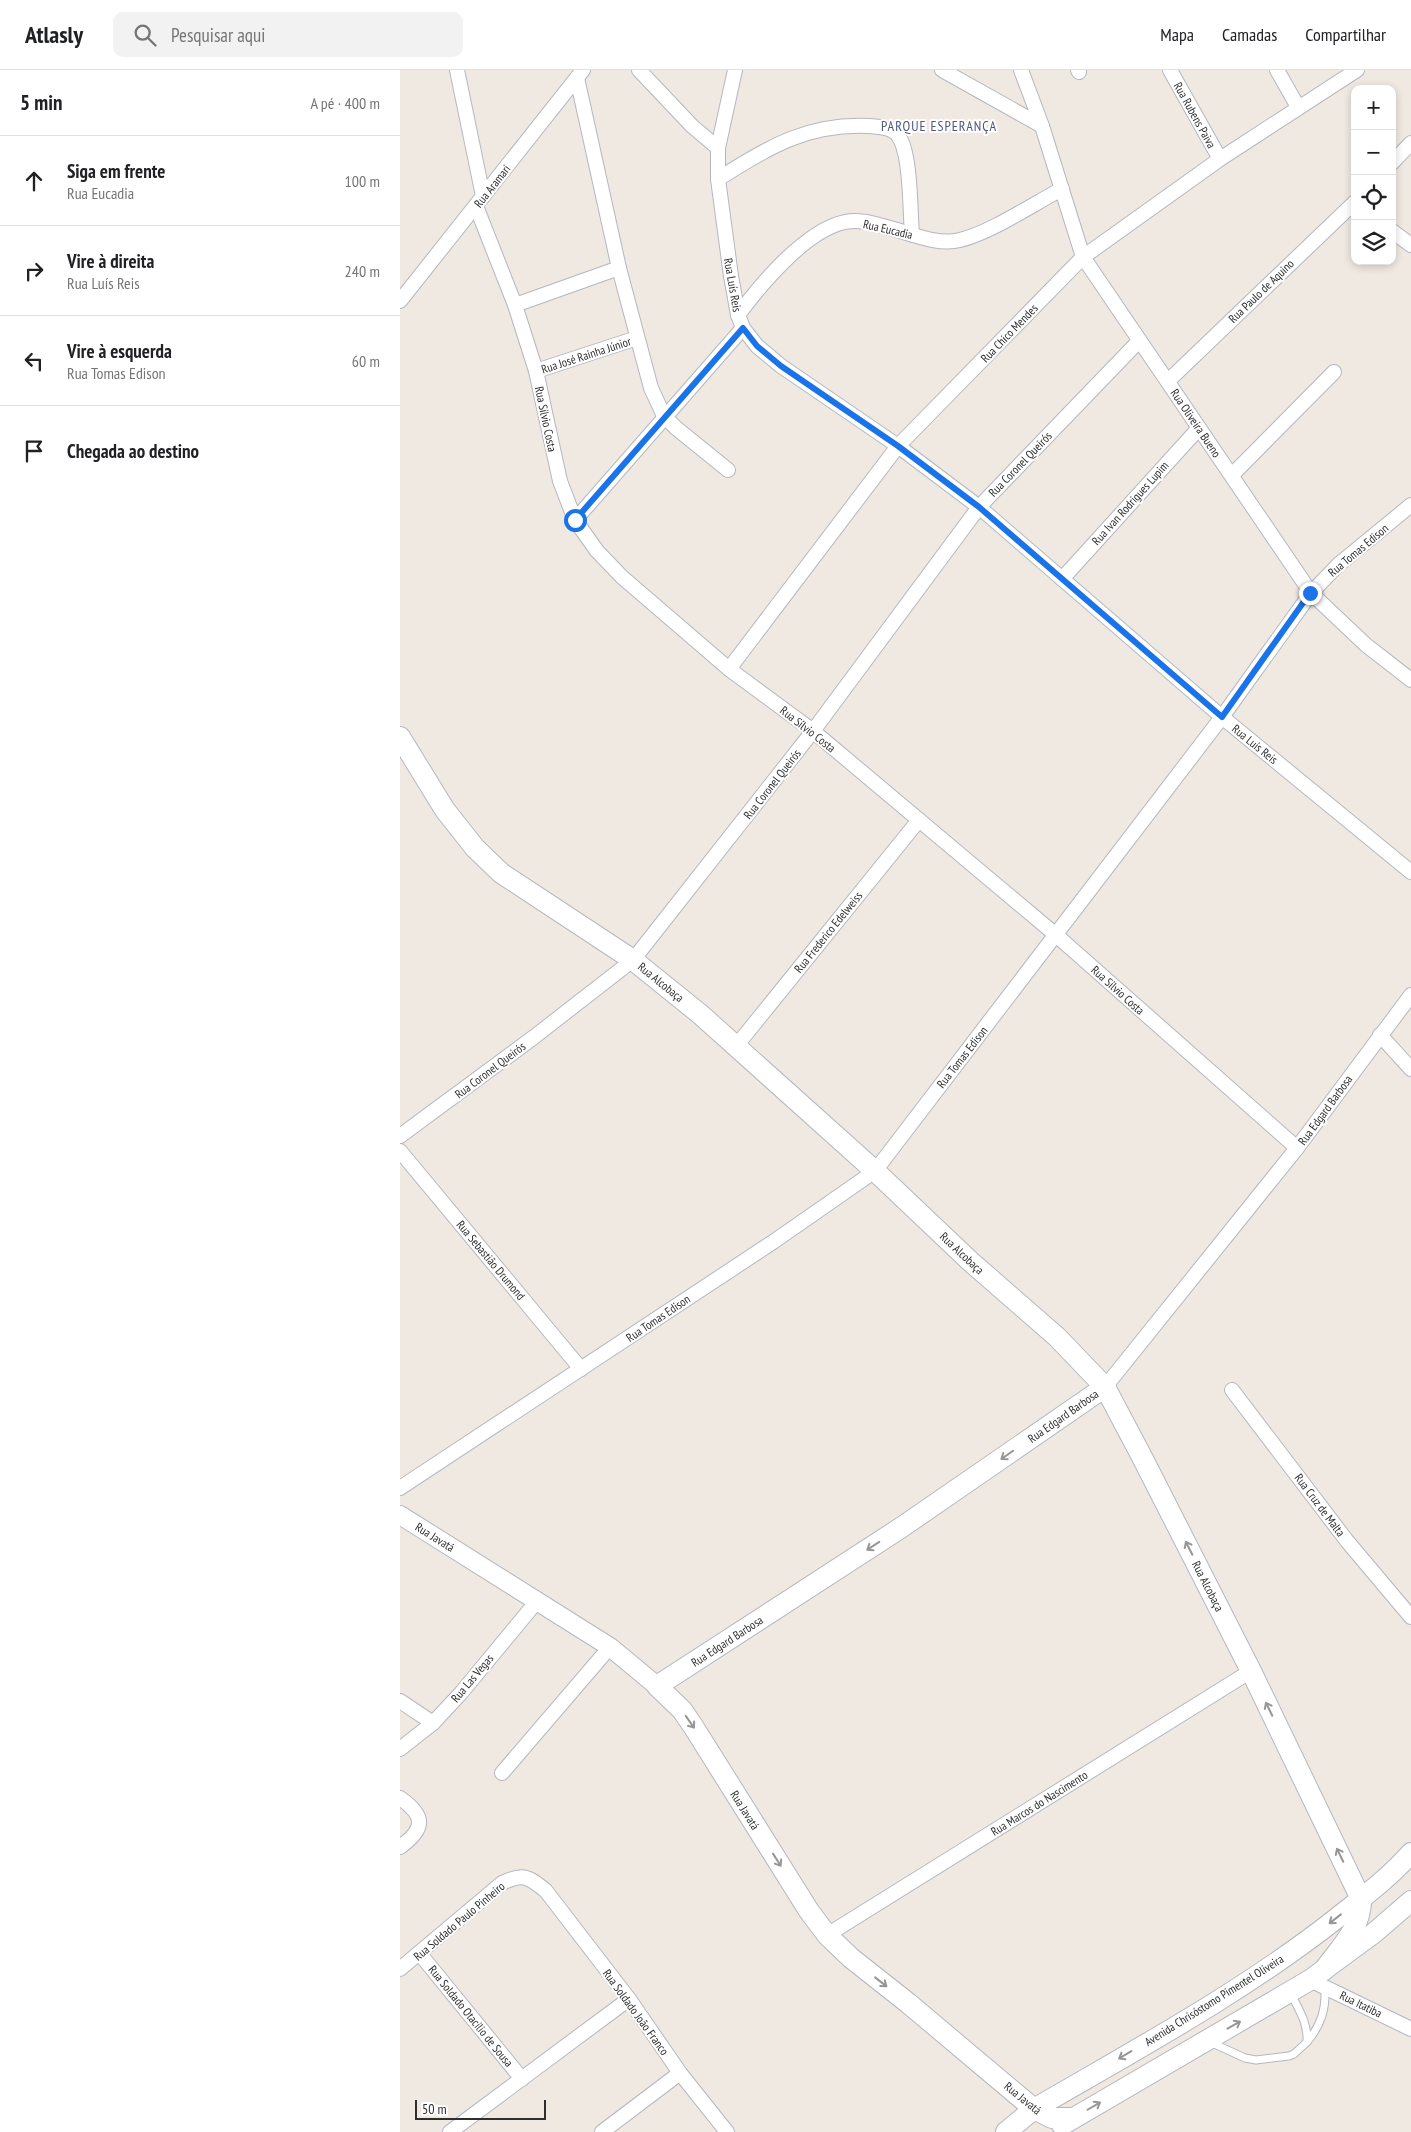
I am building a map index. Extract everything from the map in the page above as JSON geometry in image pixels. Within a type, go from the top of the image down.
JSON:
[{"type":"main road","name":"Rua Alcobaça","points":[[400,737],[446,810],[475,848],[502,873],[632,960],[736,1045],[970,1262],[1057,1337],[1105,1387],[1251,1671],[1361,1899]]},
{"type":"main road","name":"Rua Edgard Barbosa","points":[[658,1686],[902,1527],[1105,1387]]},
{"type":"main road","name":"Rua Javatá","points":[[658,1686],[682,1710],[693,1726],[809,1911],[827,1935],[851,1958],[1034,2109],[1052,2118],[1073,2118]]},
{"type":"main road","name":"Avenida Chrisóstomo Pimentel Oliveira","points":[[1006,2132],[1034,2109],[1248,1983],[1303,1944],[1361,1899],[1411,1853]]},
{"type":"main road","points":[[1320,1979],[1356,1925],[1361,1909],[1361,1899]]},
{"type":"main road","points":[[1052,2132],[1290,1992],[1320,1979],[1411,1901]]},
{"type":"street","name":"Rua Sílvio Costa","points":[[457,70],[480,201],[536,371],[560,481],[575,520],[598,551],[622,577],[730,668],[813,732],[1056,935],[1298,1148]]},
{"type":"street","points":[[639,70],[692,126],[718,148]]},
{"type":"street","name":"Rua Luís Reis","points":[[735,70],[718,148],[718,179],[731,276],[741,322],[757,346],[781,366],[898,446],[979,507],[1222,717],[1411,872]]},
{"type":"street","points":[[942,70],[1042,126]]},
{"type":"street","name":"Rua Oliveira Bueno","points":[[1021,70],[1042,126],[1083,257],[1310,593],[1366,645],[1411,680]]},
{"type":"street","name":"Rua Rubens Paiva","points":[[1170,70],[1220,159]]},
{"type":"street","points":[[1277,70],[1298,107]]},
{"type":"street","name":"Rua Chico Mendes","points":[[730,668],[898,446],[1083,257],[1220,159],[1357,70]]},
{"type":"street","name":"Rua Aramari","points":[[400,302],[580,74]]},
{"type":"street","points":[[580,74],[619,268],[651,388],[664,416],[728,470]]},
{"type":"street","points":[[718,179],[765,150],[792,137],[820,129],[864,126],[887,127],[899,136],[906,151],[912,234]]},
{"type":"street","points":[[1396,159],[1411,143]]},
{"type":"street","name":"Rua Eucadia","points":[[575,520],[741,322],[772,271],[826,229],[846,222],[864,222],[940,242],[960,240],[982,232],[1062,189]]},
{"type":"street","name":"Rua Paulo de Aquino","points":[[1168,381],[1351,207]]},
{"type":"street","points":[[1396,234],[1411,245]]},
{"type":"street","points":[[515,306],[619,268]]},
{"type":"street","name":"Rua José Rainha Júnior","points":[[536,371],[637,338]]},
{"type":"street","name":"Rua Coronel Queirós","points":[[400,1136],[534,1037],[632,960],[813,732],[979,507],[1139,341]]},
{"type":"street","points":[[1232,475],[1334,372]]},
{"type":"street","name":"Rua Ivan Rodrigues Lupim","points":[[1062,579],[1199,428]]},
{"type":"street","name":"Rua Tomas Edison","points":[[400,1488],[765,1247],[874,1171],[1222,717],[1310,593],[1338,565],[1411,506]]},
{"type":"street","name":"Rua Frederico Edelweiss","points":[[736,1045],[919,820]]},
{"type":"street","name":"Rua Edgard Barbosa","points":[[1105,1387],[1298,1148],[1411,996]]},
{"type":"street","points":[[1380,1036],[1411,1069]]},
{"type":"street","name":"Rua Sebastião Drumond","points":[[400,1151],[581,1369]]},
{"type":"street","name":"Rua Cruz de Malta","points":[[1232,1390],[1347,1541],[1411,1617]]},
{"type":"street","name":"Rua Javatá","points":[[400,1515],[610,1647],[658,1686]]},
{"type":"street","name":"Rua Las Vegas","points":[[400,1748],[433,1723],[461,1693],[538,1600]]},
{"type":"street","points":[[502,1773],[610,1647]]},
{"type":"street","name":"Rua Marcos do Nascimento","points":[[827,1935],[1251,1671]]},
{"type":"street","points":[[400,1701],[433,1723]]},
{"type":"street","points":[[400,1798],[416,1811],[420,1819],[416,1833],[400,1848]]},
{"type":"street","name":"Rua Soldado Paulo Pinheiro","points":[[400,1969],[502,1883],[516,1876],[531,1878],[546,1892]]},
{"type":"street","name":"Rua Soldado João Franco","points":[[546,1892],[629,1999],[680,2073],[728,2132]]},
{"type":"street","name":"Rua Soldado Otacílio de Sousa","points":[[420,1954],[522,2079]]},
{"type":"street","name":"Rua Itatiba","points":[[1320,1979],[1411,2029]]},
{"type":"street","points":[[450,2132],[629,1999]]},
{"type":"street","points":[[602,2132],[680,2073]]},
{"type":"lane","points":[[1206,2040],[1245,2058],[1256,2060],[1289,2056],[1306,2042],[1320,2023],[1324,2012],[1320,1979]]},
{"type":"lane","points":[[1290,1992],[1305,2022],[1306,2042]]},
{"type":"district","name":"PARQUE ESPERANÇA","points":[[939,126]]},
{"type":"route","points":[[575,520],[664,416],[743,328],[757,346],[781,366],[898,446],[979,507],[1222,717],[1310,593]]}]
